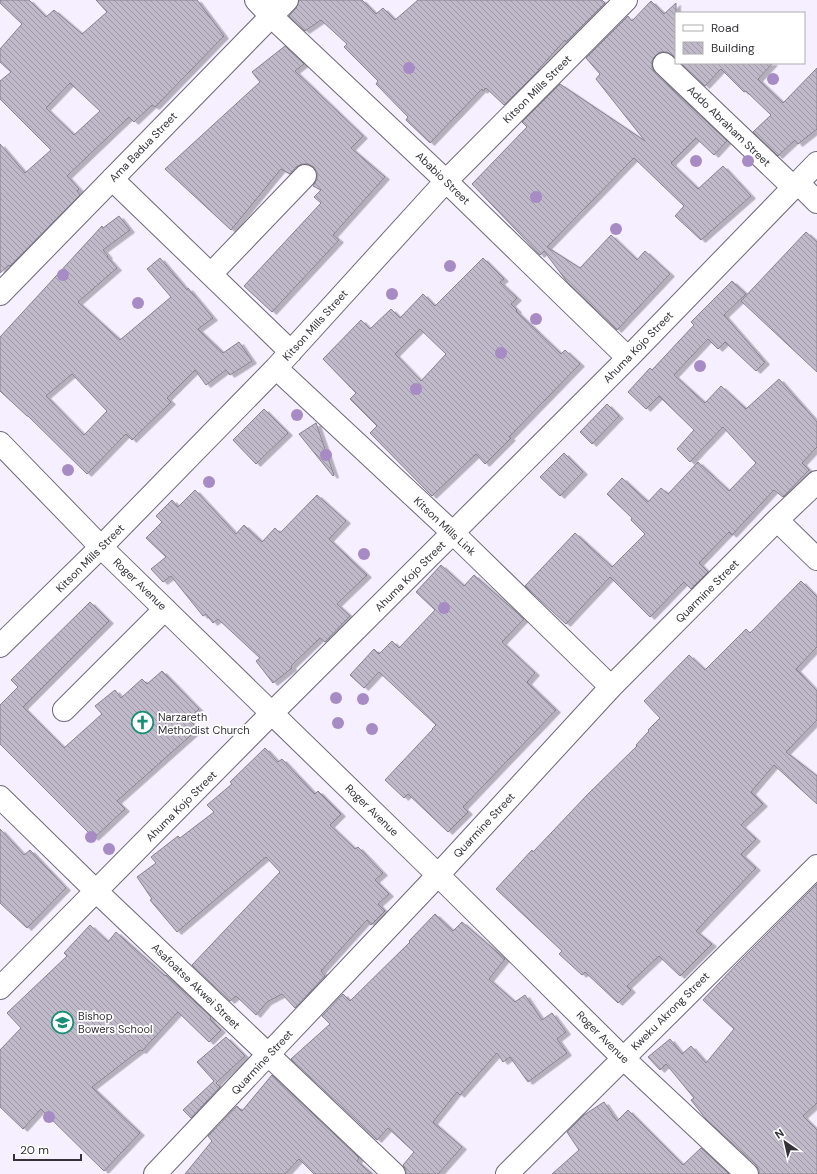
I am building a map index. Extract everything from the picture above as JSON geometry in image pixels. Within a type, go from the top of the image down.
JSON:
[{"type":"street","name":"Ababio Street","points":[[256,0],[271,16],[446,181],[628,358]]},
{"type":"street","name":"Ama Badua Street","points":[[0,294],[287,0]]},
{"type":"street","name":"Kitson Mills Street","points":[[0,646],[101,547],[276,368],[446,181],[626,0]]},
{"type":"street","name":"Addo Abraham Street","points":[[664,64],[796,185],[817,202]]},
{"type":"street","name":"Ahuma Kojo Street","points":[[0,988],[272,713],[628,358],[817,163]]},
{"type":"street","points":[[211,274],[305,176]]},
{"type":"street","points":[[112,179],[291,352]]},
{"type":"street","name":"Kitson Mills Link","points":[[276,368],[453,533],[611,687]]},
{"type":"street","name":"Roger Avenue","points":[[0,443],[101,547],[438,875],[623,1058],[747,1174]]},
{"type":"street","name":"Quarmine Street","points":[[155,1174],[438,875],[611,687],[777,520],[817,482]]},
{"type":"street","points":[[777,520],[817,559]]},
{"type":"street","points":[[64,710],[165,609]]},
{"type":"street","name":"Asafoatse Akwei Street","points":[[0,797],[96,891],[394,1174]]},
{"type":"street","name":"Kweku Akrong Street","points":[[507,1174],[817,866]]},
{"type":"building","points":[[0,0],[29,0],[46,17],[54,10],[82,34],[107,12],[96,0],[197,0],[224,36],[155,107],[152,105],[134,122],[129,117],[67,176],[79,189],[77,191],[80,195],[10,266],[9,265],[0,273],[0,144],[25,173],[51,150],[0,99],[0,81],[11,72],[0,62],[0,49],[22,24],[0,3]],"holes":[[[70,83],[100,111],[74,135],[46,108]]]},
{"type":"building","points":[[299,0],[362,0],[376,14],[383,8],[395,20],[418,0],[602,0],[605,3],[566,42],[565,40],[539,70],[504,105],[486,88],[483,91],[482,89],[430,143],[406,120],[408,117],[376,84],[378,81],[344,47],[347,44],[321,20],[305,31],[289,16],[296,8]]},
{"type":"building","points":[[651,1],[664,14],[676,3],[675,57],[667,52],[660,52],[652,61],[652,68],[655,73],[727,141],[714,155],[696,138],[671,163],[698,189],[723,166],[751,196],[701,240],[675,216],[684,206],[634,158],[547,247],[580,268],[611,235],[637,260],[645,251],[670,274],[617,330],[568,283],[544,251],[540,255],[472,184],[527,127],[522,122],[560,84],[645,141],[596,79],[600,74],[586,58],[628,16],[632,21]]},
{"type":"building","points":[[285,46],[304,64],[295,71],[363,136],[351,148],[385,177],[333,235],[339,240],[272,312],[244,286],[321,203],[314,197],[321,190],[313,186],[317,179],[317,172],[314,167],[308,164],[302,164],[296,167],[290,174],[281,169],[231,230],[165,169],[260,82],[252,72]]},
{"type":"building","points":[[682,64],[772,64],[758,79],[783,103],[817,68],[817,129],[798,144],[795,140],[778,156],[753,132],[771,115],[746,91],[744,92],[721,69],[705,86]]},
{"type":"building","points":[[119,216],[130,230],[103,250],[117,268],[78,302],[120,340],[171,297],[147,269],[160,258],[213,318],[198,329],[223,353],[239,342],[252,361],[230,375],[226,370],[206,385],[195,370],[167,398],[171,402],[132,440],[126,434],[87,474],[28,416],[0,391],[0,337],[102,226],[103,228]],"holes":[[[72,374],[107,411],[84,435],[46,396]]]},
{"type":"building","points":[[806,232],[817,242],[817,372],[741,301]]},
{"type":"building","points":[[483,258],[504,279],[500,282],[517,298],[511,304],[517,310],[516,311],[561,354],[565,350],[580,364],[485,464],[476,454],[432,496],[370,433],[377,426],[350,399],[356,393],[323,359],[361,320],[370,329],[391,309],[400,318],[423,294],[435,306]],"holes":[[[420,329],[446,354],[421,381],[395,354]]]},
{"type":"building","points":[[732,281],[746,294],[724,315],[765,362],[756,371],[725,342],[718,349],[708,339],[674,375],[705,403],[721,386],[746,409],[779,379],[817,422],[817,447],[802,463],[809,470],[783,497],[774,490],[732,535],[729,532],[699,563],[708,572],[691,589],[684,582],[650,617],[610,577],[566,624],[525,586],[575,533],[612,567],[645,534],[631,520],[632,518],[607,494],[622,478],[648,502],[661,488],[668,494],[698,462],[729,491],[756,463],[723,427],[690,462],[677,449],[694,430],[659,396],[646,409],[628,392],[650,368],[652,370],[694,325],[691,322]]},
{"type":"building","points":[[607,404],[619,416],[592,444],[580,432]]},
{"type":"building","points":[[264,409],[288,433],[256,464],[233,440]]},
{"type":"building","points":[[316,423],[334,475],[333,476],[299,434]]},
{"type":"building","points":[[564,453],[583,472],[560,496],[540,477]]},
{"type":"building","points":[[195,490],[236,534],[244,525],[262,542],[275,528],[280,533],[317,495],[346,521],[329,539],[367,575],[337,604],[350,616],[325,642],[320,638],[291,666],[292,668],[273,683],[256,661],[260,658],[218,619],[213,623],[206,614],[203,616],[171,576],[163,582],[151,569],[166,557],[146,538],[162,522],[156,516],[172,500],[178,507]]},
{"type":"building","points":[[441,565],[464,586],[474,575],[524,619],[502,642],[535,673],[527,682],[556,710],[463,807],[468,812],[448,832],[408,794],[404,798],[385,780],[436,725],[379,672],[364,688],[350,675],[374,649],[379,654],[392,641],[399,648],[435,610],[416,592]]},
{"type":"building","points":[[801,581],[817,597],[817,647],[796,669],[817,691],[817,720],[786,752],[817,776],[817,804],[774,765],[751,792],[763,804],[741,825],[756,839],[741,854],[756,868],[696,931],[712,944],[680,976],[659,956],[627,986],[631,990],[618,1003],[585,972],[582,975],[559,954],[562,951],[496,889],[532,850],[533,852],[588,794],[637,746],[636,745],[649,731],[648,730],[660,718],[644,701],[689,655],[705,670],[746,629],[750,633]]},
{"type":"building","points":[[90,602],[109,621],[23,707],[64,748],[102,714],[95,706],[115,690],[121,698],[142,679],[147,684],[162,671],[199,709],[188,719],[198,729],[117,801],[125,809],[94,838],[0,744],[0,705],[18,687],[11,680]]},
{"type":"building","points":[[265,748],[278,762],[282,759],[315,794],[318,791],[341,814],[330,825],[355,849],[358,847],[383,873],[375,880],[389,894],[378,904],[385,911],[371,925],[367,920],[321,971],[325,976],[295,1008],[282,994],[267,1002],[256,1015],[236,996],[230,1001],[192,965],[280,872],[266,857],[177,932],[150,900],[152,899],[137,877],[156,863],[151,857],[178,836],[180,838],[214,812],[207,805],[232,784],[230,782]]},
{"type":"building","points":[[0,829],[24,855],[30,850],[66,888],[27,928],[0,903]]},
{"type":"building","points":[[817,884],[817,1103],[803,1116],[817,1130],[817,1174],[759,1174],[759,1170],[756,1165],[706,1119],[691,1100],[694,1098],[666,1064],[660,1070],[648,1057],[670,1039],[682,1054],[691,1046],[706,1063],[734,1029],[703,1000]]},
{"type":"building","points":[[435,914],[453,931],[462,922],[505,959],[489,979],[515,1002],[525,995],[542,1020],[552,1013],[566,1032],[557,1039],[567,1053],[528,1082],[510,1057],[503,1062],[497,1053],[460,1095],[457,1092],[433,1122],[462,1147],[438,1174],[406,1174],[406,1170],[403,1165],[414,1152],[388,1128],[377,1140],[291,1059],[330,1024],[322,1016],[343,994],[350,1001],[410,942],[409,941]]},
{"type":"building","points":[[90,925],[108,942],[116,932],[165,976],[166,975],[211,1017],[210,1019],[221,1030],[209,1042],[178,1012],[142,1051],[140,1050],[92,1087],[140,1133],[104,1171],[41,1109],[23,1129],[0,1107],[0,1050],[21,1028],[7,1013],[67,956],[64,953]]},
{"type":"building","points":[[226,1037],[245,1056],[216,1083],[220,1087],[191,1118],[183,1110],[214,1081],[197,1062]]},
{"type":"building","points":[[272,1075],[359,1158],[357,1161],[372,1174],[314,1174],[299,1159],[285,1174],[185,1174],[212,1141],[208,1136],[237,1106],[242,1111]]},
{"type":"building","points":[[604,1102],[617,1121],[628,1110],[683,1165],[701,1148],[729,1174],[552,1174],[579,1150],[567,1132],[584,1115]]},
{"type":"place","name":"Narzareth Methodist Church","points":[[143,723]]},
{"type":"place","name":"Bishop Bowers School","points":[[63,1022]]}]
